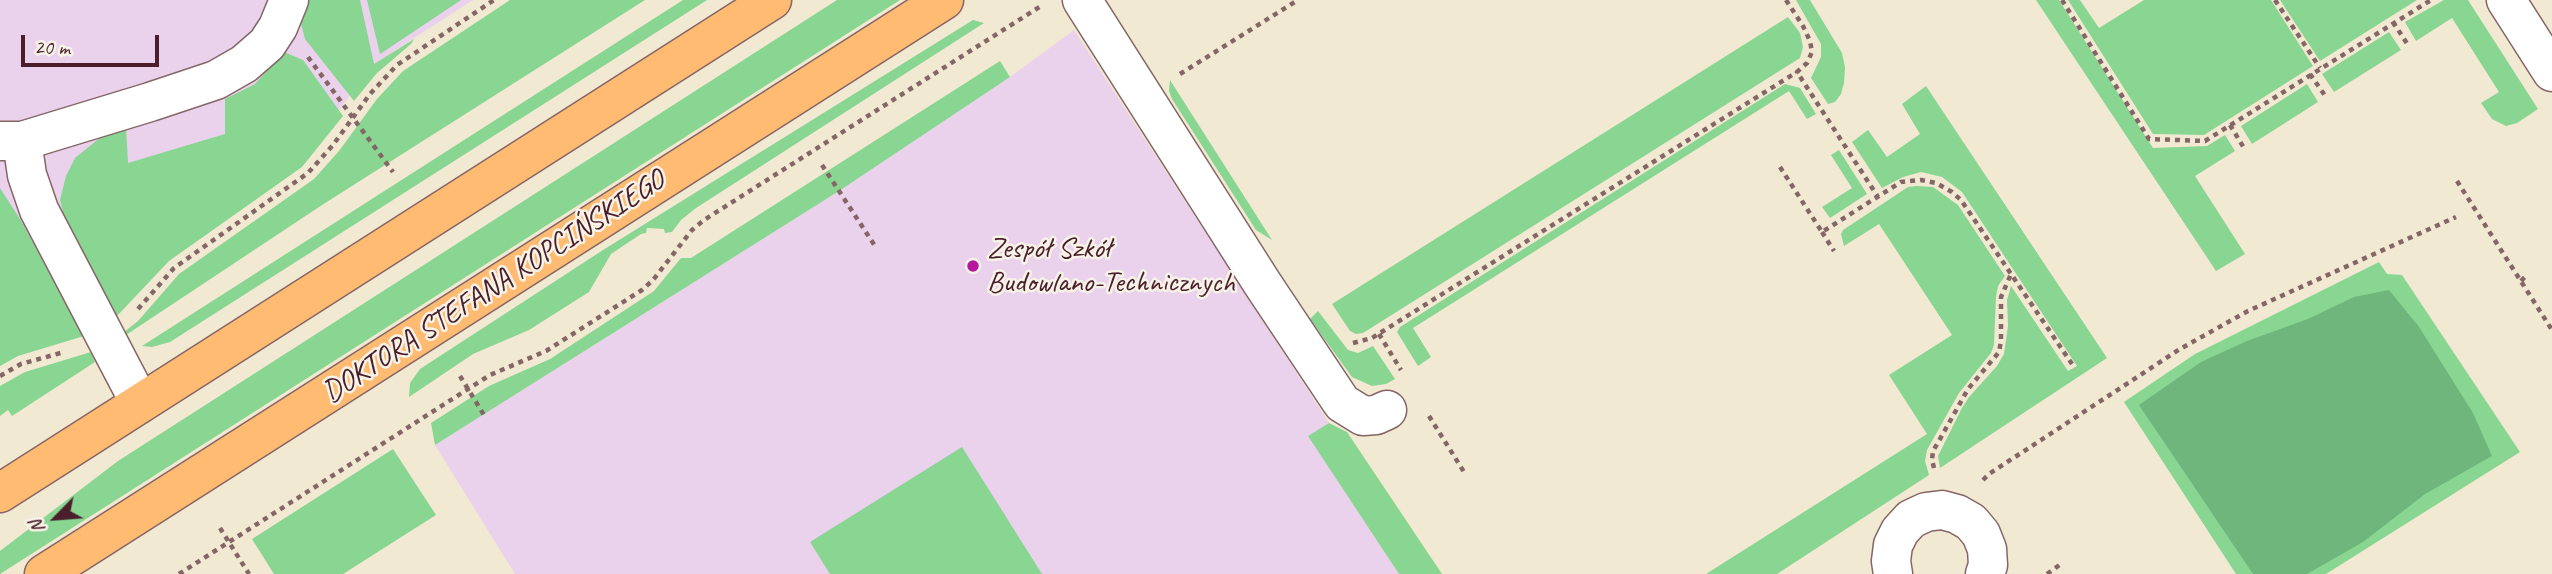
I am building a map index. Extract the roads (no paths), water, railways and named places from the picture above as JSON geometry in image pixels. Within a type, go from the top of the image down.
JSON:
[{"type":"main road","points":[[0,493],[772,0]]},
{"type":"main road","name":"DOKTORA STEFANA KOPCIŃSKIEGO","points":[[44,574],[944,0]]},
{"type":"street","points":[[1082,0],[1342,403],[1363,416],[1376,415],[1387,410]]},
{"type":"street","points":[[2506,0],[2552,72]]},
{"type":"street","points":[[140,403],[39,210],[11,141],[150,102],[216,80],[244,64],[267,44],[283,14]]},
{"type":"street","points":[[1894,574],[1891,561],[1893,545],[1900,531],[1911,519],[1926,512],[1942,510],[1957,514],[1981,534],[1987,557],[1985,574]]},
{"type":"place","name":"Zespół Szkół Budowlano-Technicznych","points":[[973,266]]}]
